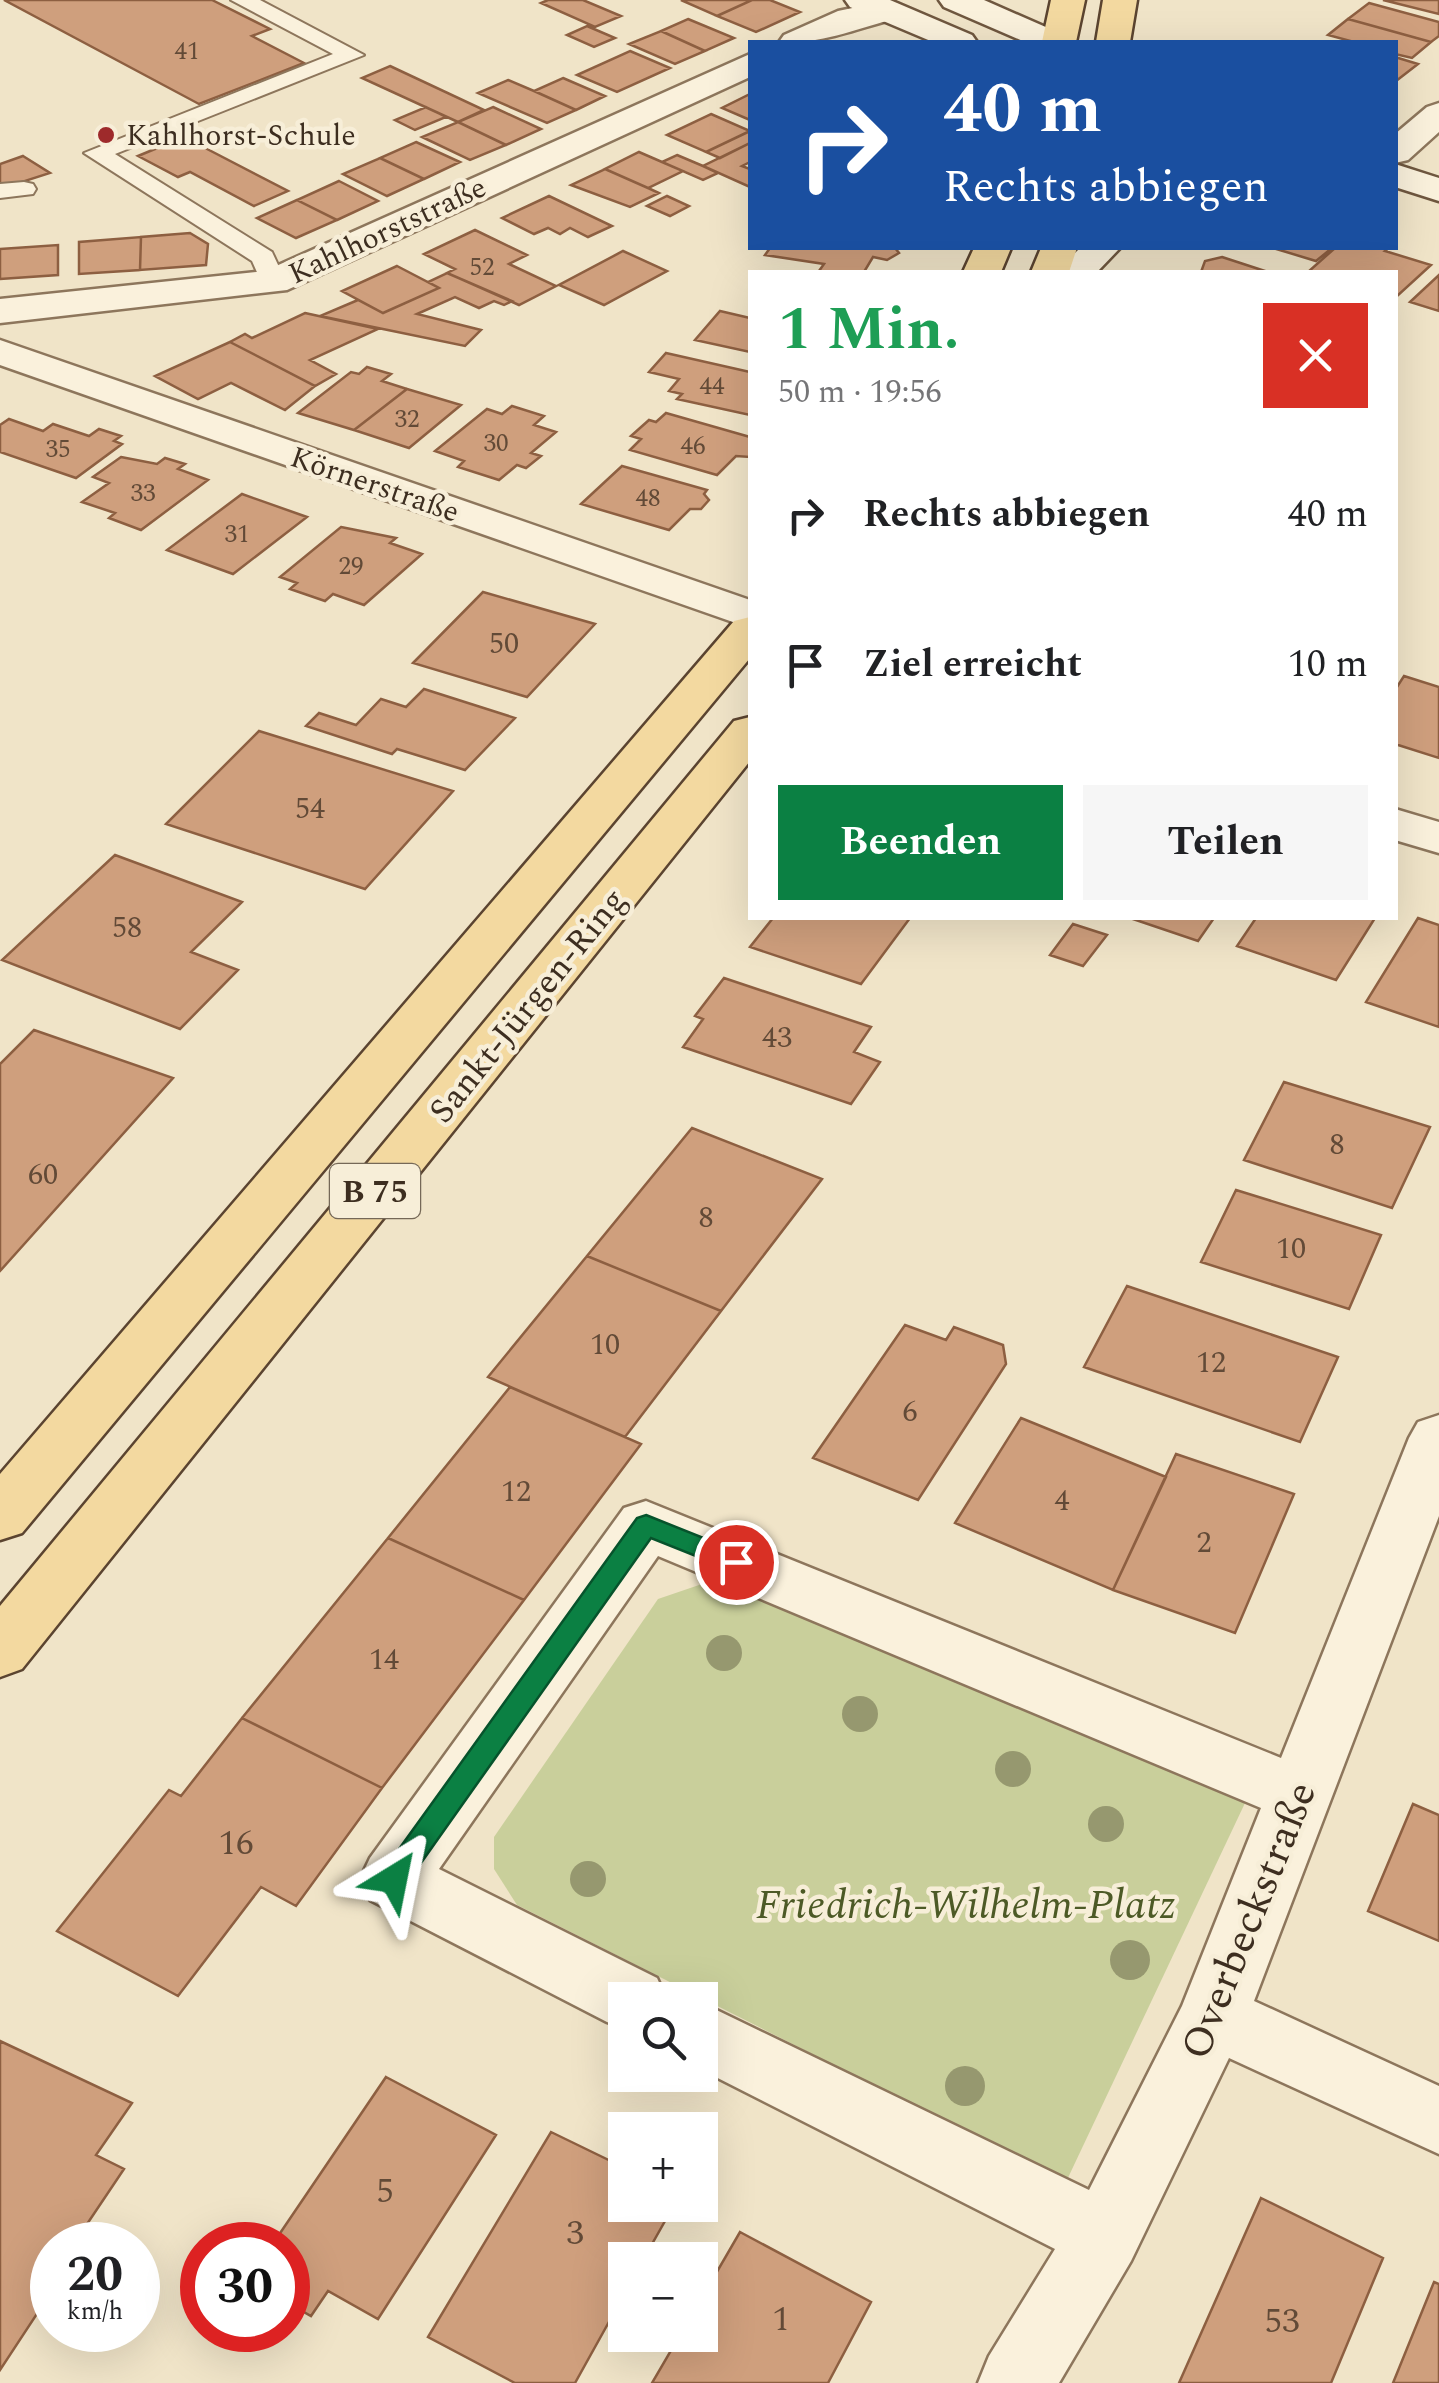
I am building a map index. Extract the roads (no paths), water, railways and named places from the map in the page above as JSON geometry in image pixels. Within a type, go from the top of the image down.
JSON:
[{"type":"main road","points":[[1056,40],[1068,0]]},
{"type":"main road","points":[[1113,40],[1120,0]]},
{"type":"main road","name":"Sankt-Jürgen-Ring","points":[[10,1488],[748,632]]},
{"type":"main road","name":"Sankt-Jürgen-Ring","points":[[0,1652],[748,733]]},
{"type":"street","points":[[956,0],[1050,40]]},
{"type":"street","points":[[800,40],[874,5],[955,40]]},
{"type":"street","name":"Kahlhorststraße","points":[[0,311],[273,282],[748,65]]},
{"type":"street","points":[[1398,149],[1439,114]]},
{"type":"street","points":[[1398,176],[1439,190]]},
{"type":"street","points":[[1398,211],[1439,224]]},
{"type":"street","points":[[1077,270],[1099,250]]},
{"type":"street","name":"Körnerstraße","points":[[0,352],[748,614]]},
{"type":"street","points":[[1398,825],[1439,838]]},
{"type":"street","name":"Overbeckstraße","points":[[1016,2383],[1105,2236],[1212,2016],[1439,1438]]},
{"type":"street","points":[[608,1988],[394,1879],[646,1525],[1298,1794]]},
{"type":"street","points":[[1212,2016],[1439,2120]]},
{"type":"street","points":[[718,2043],[1105,2236]]},
{"type":"lane","points":[[242,0],[352,55],[96,154],[263,257],[273,282]]},
{"type":"place","name":"Kahlhorst-Schule","points":[[106,135]]},
{"type":"park label","name":"Friedrich-Wilhelm-Platz","points":[[966,1903]]}]
